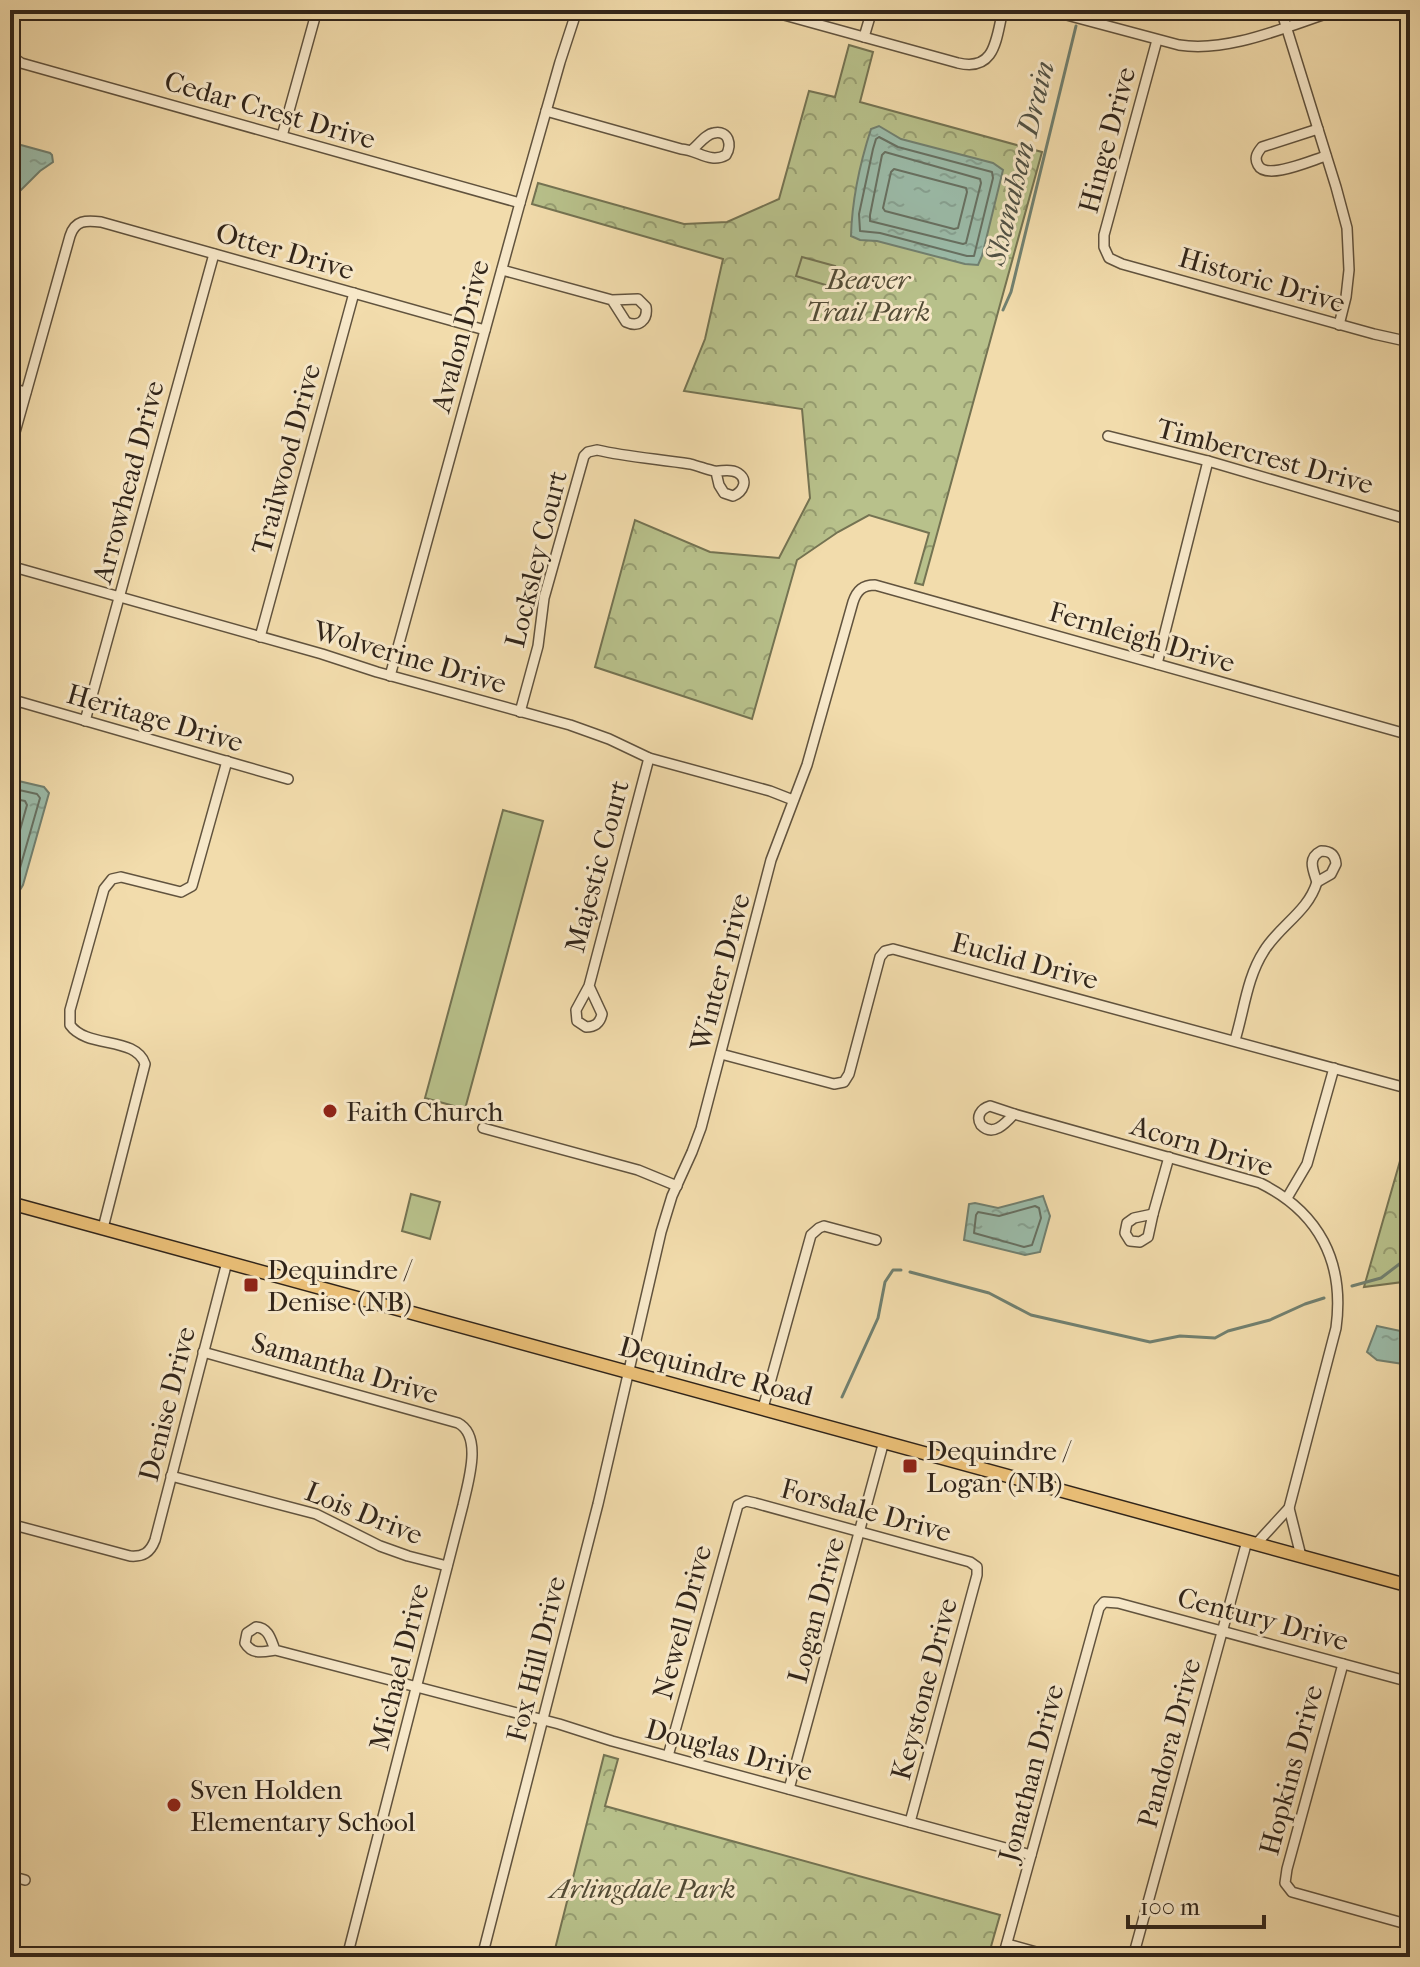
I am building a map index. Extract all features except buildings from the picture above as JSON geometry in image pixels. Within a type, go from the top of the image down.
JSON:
[{"type":"main road","name":"Dequindre Road","points":[[10,1203],[1410,1586]]},
{"type":"street","points":[[282,136],[317,10]]},
{"type":"street","name":"Avalon Drive","points":[[390,676],[520,203],[577,10]]},
{"type":"street","points":[[766,10],[967,65],[984,62],[992,52],[1003,10]]},
{"type":"street","points":[[864,37],[872,10]]},
{"type":"street","points":[[1048,10],[1157,40],[1186,46],[1214,47],[1338,10]]},
{"type":"street","points":[[1281,10],[1344,215],[1348,240],[1348,285],[1339,325]]},
{"type":"street","name":"Hinge Drive","points":[[1105,252],[1104,235],[1157,40]]},
{"type":"street","name":"Cedar Crest Drive","points":[[10,55],[21,63],[520,203]]},
{"type":"street","points":[[546,111],[681,149],[693,149]]},
{"type":"street","points":[[1318,129],[1265,145],[1256,155],[1257,163],[1261,169],[1271,173],[1326,156]]},
{"type":"street","name":"Otter Drive","points":[[26,392],[70,236],[74,226],[81,221],[101,222],[485,330]]},
{"type":"street","name":"Historic Drive","points":[[1105,252],[1109,258],[1122,264],[1410,342]]},
{"type":"street","name":"Arrowhead Drive","points":[[85,721],[214,254]]},
{"type":"street","points":[[502,270],[612,300]]},
{"type":"street","name":"Trailwood Drive","points":[[260,637],[354,293]]},
{"type":"street","points":[[10,388],[26,392],[16,409],[10,450]]},
{"type":"street","name":"Timbercrest Drive","points":[[1108,436],[1208,461],[1410,520]]},
{"type":"street","name":"Locksley Court","points":[[520,712],[538,646],[544,598],[584,456],[597,450],[691,464],[716,472]]},
{"type":"street","points":[[1157,664],[1208,461]]},
{"type":"street","name":"Wolverine Drive","points":[[10,566],[588,731],[649,758],[793,800]]},
{"type":"street","name":"Fernleigh Drive","points":[[863,587],[875,585],[1410,735]]},
{"type":"street","name":"Winter Drive","points":[[628,1371],[668,1206],[698,1139],[771,860],[810,754],[853,602],[863,587]]},
{"type":"street","points":[[1410,601],[1406,609],[1410,618]]},
{"type":"street","name":"Heritage Drive","points":[[10,699],[288,779]]},
{"type":"street","name":"Majestic Court","points":[[589,986],[649,758]]},
{"type":"street","points":[[103,1228],[145,1064],[143,1056],[133,1049],[77,1033],[70,1025],[70,1010],[104,889],[109,881],[121,877],[181,892],[192,886],[227,761]]},
{"type":"street","points":[[1235,1040],[1258,961],[1270,941],[1308,902],[1317,882]]},
{"type":"street","name":"Euclid Drive","points":[[721,1054],[834,1084],[844,1082],[849,1074],[880,957],[885,951],[893,949],[1410,1089]]},
{"type":"street","points":[[1287,1198],[1307,1164],[1334,1068]]},
{"type":"street","name":"Acorn Drive","points":[[1014,1114],[1247,1178],[1287,1198],[1304,1213],[1321,1236],[1333,1263],[1339,1297],[1334,1338],[1289,1508],[1301,1556]]},
{"type":"street","points":[[483,1128],[638,1170],[677,1186]]},
{"type":"street","points":[[1153,1214],[1169,1157]]},
{"type":"street","points":[[763,1408],[811,1235],[819,1228],[828,1227],[876,1240]]},
{"type":"street","name":"Denise Drive","points":[[10,1524],[136,1557],[150,1552],[227,1262]]},
{"type":"street","name":"Samantha Drive","points":[[203,1352],[458,1423],[471,1434]]},
{"type":"street","name":"Fox Hill Drive","points":[[482,1957],[598,1504],[628,1371]]},
{"type":"street","name":"Michael Drive","points":[[347,1957],[468,1481],[471,1434]]},
{"type":"street","name":"Logan Drive","points":[[789,1789],[884,1441]]},
{"type":"street","name":"Lois Drive","points":[[171,1476],[316,1514],[380,1546],[447,1566]]},
{"type":"street","name":"Forsdale Drive","points":[[742,1503],[755,1503],[970,1562],[977,1567]]},
{"type":"street","name":"Newell Drive","points":[[668,1756],[734,1515],[742,1503]]},
{"type":"street","name":"Acorn Drive","points":[[1252,1542],[1289,1508]]},
{"type":"street","name":"Pandora Drive","points":[[1133,1957],[1222,1631],[1252,1542]]},
{"type":"street","name":"Keystone Drive","points":[[910,1822],[977,1567]]},
{"type":"street","name":"Century Drive","points":[[1104,1602],[1118,1603],[1410,1682]]},
{"type":"street","name":"Jonathan Drive","points":[[1003,1957],[1099,1608],[1104,1602]]},
{"type":"street","name":"Douglas Drive","points":[[275,1650],[543,1720],[1031,1855]]},
{"type":"street","name":"Hopkins Drive","points":[[1343,1664],[1287,1869],[1286,1887],[1292,1892],[1410,1925]]},
{"type":"street","points":[[10,1876],[25,1880]]},
{"type":"street","points":[[1007,1944],[1054,1957]]},
{"type":"green space","name":"Beaver Trail Park","points":[[849,45],[873,52],[860,102],[1042,152],[923,585],[915,583],[929,533],[869,515],[797,560],[752,719],[595,667],[635,520],[710,552],[779,558],[810,498],[802,409],[684,391],[705,339],[723,259],[532,204],[538,183],[684,224],[727,222],[779,199],[809,91],[835,97]]},
{"type":"green space","points":[[802,257],[835,266],[829,286],[796,276]]},
{"type":"green space","points":[[503,810],[543,821],[465,1109],[425,1098]]},
{"type":"green space","points":[[1410,1126],[1410,1281],[1364,1287]]},
{"type":"green space","points":[[411,1194],[440,1202],[430,1239],[402,1231]]},
{"type":"green space","name":"Arlingdale Park","points":[[604,1755],[618,1759],[605,1806],[1000,1915],[988,1957],[553,1957]]},
{"type":"water","points":[[879,126],[901,139],[993,163],[1003,170],[978,265],[851,236],[863,155],[871,129]]},
{"type":"water","points":[[10,142],[52,155],[53,162],[18,193],[10,192]]},
{"type":"water","points":[[10,779],[44,787],[49,793],[23,885],[15,893],[10,892]]},
{"type":"water","points":[[1043,1196],[1050,1216],[1040,1252],[1025,1255],[964,1240],[969,1204],[998,1208]]},
{"type":"water","points":[[1377,1326],[1410,1333],[1410,1365],[1377,1360],[1367,1352]]},
{"type":"waterway","name":"Shanahan Drain","points":[[1003,310],[1011,292],[1076,26]]},
{"type":"waterway","points":[[1352,1286],[1381,1278],[1410,1256]]},
{"type":"waterway","points":[[842,1397],[878,1318],[885,1282],[893,1270],[901,1270]]},
{"type":"waterway","points":[[910,1272],[989,1293],[1031,1315],[1150,1342],[1180,1336],[1215,1338],[1324,1298]]},
{"type":"waterway","points":[[10,1668],[18,1669]]},
{"type":"place","name":"Faith Church","points":[[330,1111]]},
{"type":"place","name":"Dequindre / Denise (NB)","points":[[251,1285]]},
{"type":"place","name":"Dequindre / Logan (NB)","points":[[910,1466]]},
{"type":"place","name":"Sven Holden Elementary School","points":[[174,1805]]}]
